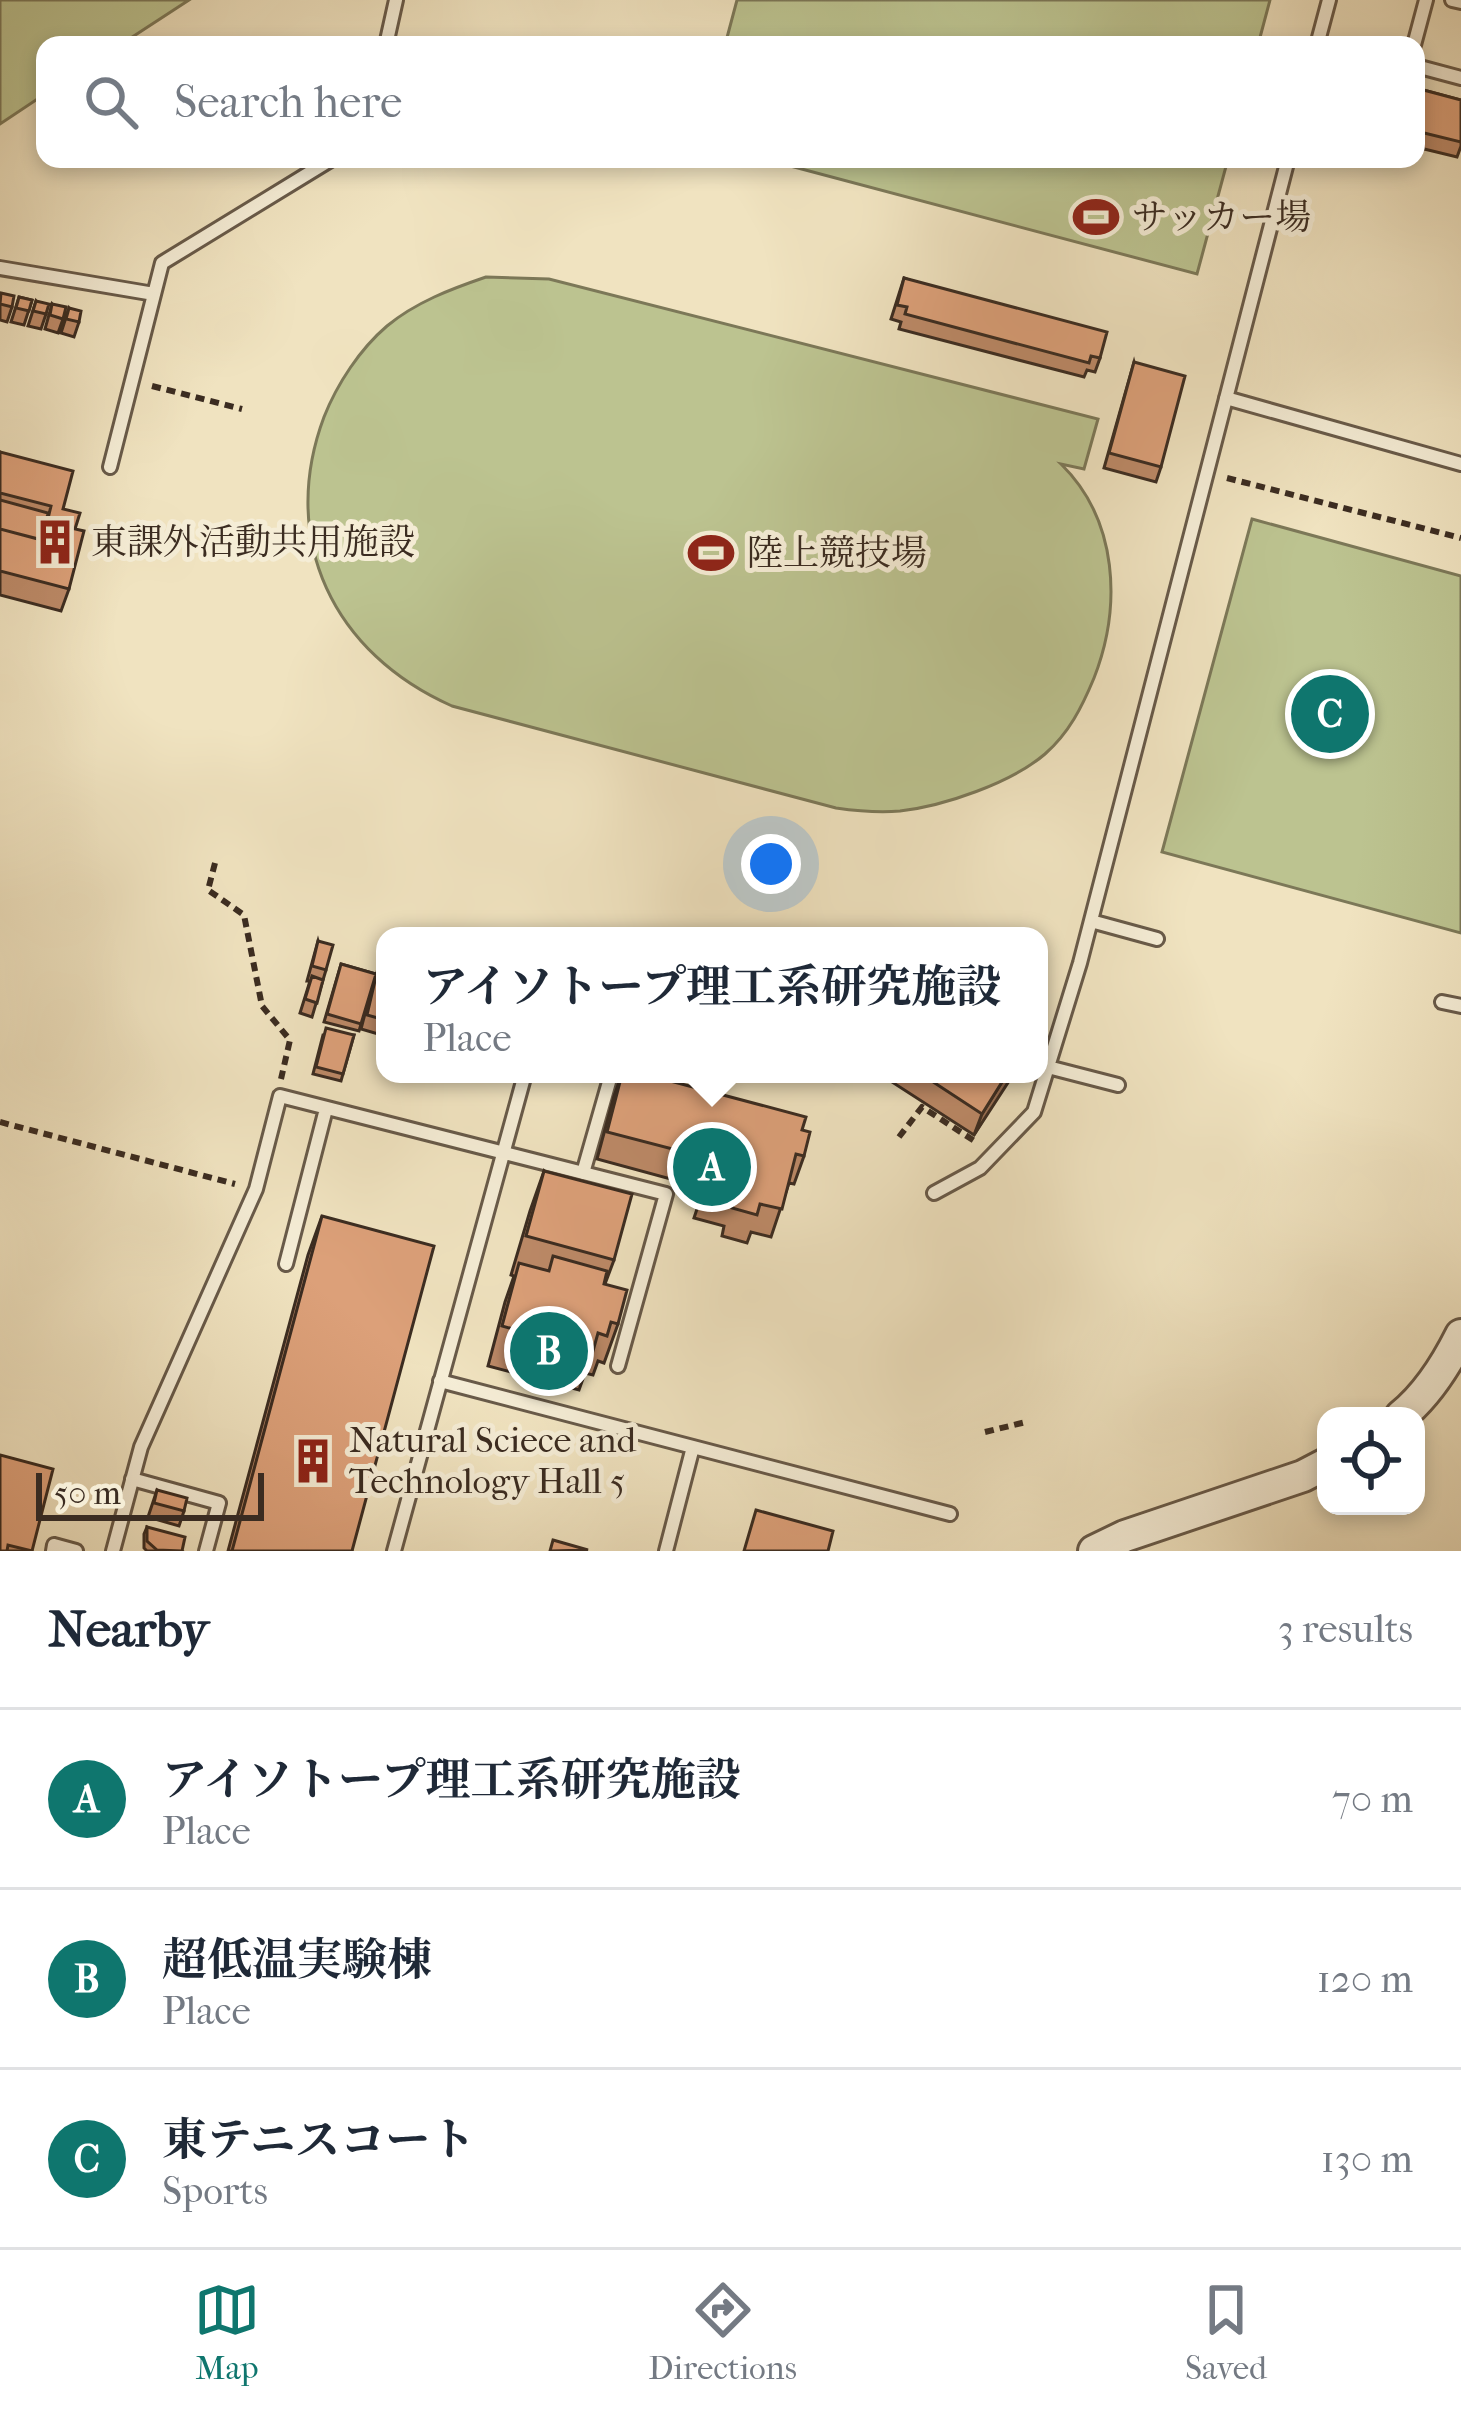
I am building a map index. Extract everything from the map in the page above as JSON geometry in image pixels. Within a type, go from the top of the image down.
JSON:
[{"type":"street","points":[[1412,1407],[1461,1335]]},
{"type":"street","points":[[1094,1551],[1317,1469]]},
{"type":"lane","points":[[388,36],[396,0]]},
{"type":"lane","points":[[1319,36],[1329,0]]},
{"type":"lane","points":[[1416,36],[1426,0]]},
{"type":"lane","points":[[1425,68],[1461,78]]},
{"type":"lane","points":[[110,467],[162,263],[317,168]]},
{"type":"lane","points":[[1118,1085],[1048,1067],[1286,168]]},
{"type":"lane","points":[[0,268],[154,294]]},
{"type":"lane","points":[[1226,398],[1461,464]]},
{"type":"lane","points":[[1090,921],[1157,939]]},
{"type":"lane","points":[[1442,1002],[1461,1006]]},
{"type":"lane","points":[[394,1551],[522,1083]]},
{"type":"lane","points":[[583,1173],[609,1083]]},
{"type":"lane","points":[[934,1193],[980,1168],[994,1154],[1034,1112],[1043,1083]]},
{"type":"lane","points":[[113,1551],[141,1448],[256,1189],[280,1096],[666,1195],[618,1366]]},
{"type":"lane","points":[[286,1264],[326,1109]]},
{"type":"lane","points":[[292,1238],[313,1244]]},
{"type":"lane","points":[[440,1381],[950,1514]]},
{"type":"lane","points":[[666,1551],[693,1447]]},
{"type":"lane","points":[[132,1479],[219,1503],[206,1551]]},
{"type":"lane","points":[[53,1551],[54,1545],[76,1551]]},
{"type":"path","points":[[133,381],[242,409]]},
{"type":"path","points":[[1207,473],[1461,538]]},
{"type":"path","points":[[214,863],[208,890],[244,915],[262,1006],[290,1040],[280,1096]]},
{"type":"path","points":[[899,1137],[923,1105],[994,1154]]},
{"type":"path","points":[[0,1122],[256,1189]]},
{"type":"path","points":[[985,1432],[1026,1422]]},
{"type":"green space","points":[[0,0],[189,0],[134,36],[36,36],[36,100],[0,124]]},
{"type":"green space","points":[[737,0],[1270,0],[1260,36],[727,36]]},
{"type":"green space","name":"サッカー場","points":[[798,168],[1226,168],[1197,274]]},
{"type":"green space","name":"陸上競技場","points":[[486,277],[549,279],[1098,419],[1084,469],[1061,464],[1080,486],[1104,537],[1111,593],[1109,622],[1094,678],[1061,737],[1031,765],[976,792],[900,811],[852,810],[452,706],[411,684],[376,656],[348,624],[326,588],[313,549],[308,507],[311,463],[324,417],[350,368],[387,326],[422,303]]},
{"type":"green space","points":[[1252,519],[1461,576],[1461,933],[1162,852]]},
{"type":"building","points":[[1425,90],[1461,100],[1461,142],[1425,133]]},
{"type":"building","points":[[904,278],[1107,332],[1100,358],[1091,356],[1089,363],[905,314],[907,307],[897,305]]},
{"type":"building","points":[[1,293],[14,296],[12,307],[0,304]]},
{"type":"building","points":[[19,297],[32,300],[29,311],[16,308]]},
{"type":"building","points":[[36,301],[49,304],[46,314],[33,311]]},
{"type":"building","points":[[52,304],[66,307],[63,319],[50,315]]},
{"type":"building","points":[[69,308],[81,311],[79,322],[66,319]]},
{"type":"building","points":[[1134,362],[1185,376],[1161,467],[1109,453]]},
{"type":"building","points":[[0,452],[73,471],[63,509],[80,513],[75,529],[84,531],[69,589],[0,571],[0,529],[50,542],[52,533],[45,531],[51,506],[0,493]]},
{"type":"building","points":[[0,500],[48,513],[42,538],[49,542],[0,529]]},
{"type":"building","points":[[318,941],[333,945],[326,970],[312,966]]},
{"type":"building","points":[[341,964],[376,974],[361,1024],[327,1014]]},
{"type":"building","points":[[312,976],[323,980],[317,1003],[305,999]]},
{"type":"building","points":[[376,977],[376,1018],[367,1015]]},
{"type":"building","points":[[326,1028],[354,1035],[343,1074],[316,1067]]},
{"type":"building","points":[[620,1083],[678,1083],[806,1117],[802,1130],[810,1132],[804,1156],[796,1154],[782,1209],[760,1204],[757,1215],[732,1208],[734,1198],[704,1190],[715,1160],[607,1132]]},
{"type":"building","points":[[935,1083],[1001,1083],[982,1114]]},
{"type":"building","points":[[544,1171],[632,1194],[614,1260],[526,1236]]},
{"type":"building","name":"Natural Sciece and Technology Hall 5","points":[[322,1216],[434,1246],[352,1551],[232,1551]]},
{"type":"building","points":[[553,1256],[607,1271],[604,1284],[627,1290],[618,1324],[611,1322],[607,1336],[598,1333],[593,1351],[502,1326],[519,1263],[549,1271]]},
{"type":"building","points":[[0,1455],[53,1469],[32,1551],[8,1545],[7,1551],[0,1551]]},
{"type":"building","points":[[157,1490],[187,1498],[184,1511],[154,1503]]},
{"type":"building","points":[[756,1510],[833,1531],[828,1551],[744,1551]]},
{"type":"building","points":[[147,1527],[185,1537],[182,1551],[157,1550],[147,1541]]},
{"type":"building","points":[[553,1540],[588,1550],[550,1551]]},
{"type":"place","name":"サッカー場","points":[[1096,217]]},
{"type":"place","name":"東課外活動共用施設","points":[[55,542]]},
{"type":"place","name":"陸上競技場","points":[[711,553]]},
{"type":"place","name":"東テニスコート","points":[[1330,714]]},
{"type":"place","name":"アイソトープ理工系研究施設","points":[[712,1167]]},
{"type":"place","name":"超低温実験棟","points":[[549,1351]]},
{"type":"place","name":"Natural Sciece and Technology Hall 5","points":[[313,1461]]}]
